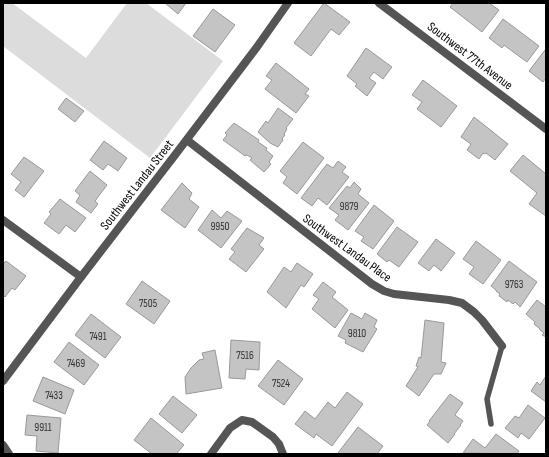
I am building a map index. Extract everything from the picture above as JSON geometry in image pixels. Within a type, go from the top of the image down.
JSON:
[{"type":"street","name":"Southwest Landau Street","points":[[3,381],[269,32],[288,3]]},
{"type":"street","name":"Southwest 77th Avenue","points":[[379,3],[546,129]]},
{"type":"street","name":"Southwest Landau Place","points":[[187,140],[372,284],[384,291],[394,294],[449,300],[462,303],[482,320],[502,346]]},
{"type":"street","points":[[4,222],[81,277]]},
{"type":"street","points":[[211,454],[230,428],[242,420],[252,422],[273,437],[279,444],[283,454]]},
{"type":"street","points":[[3,444],[9,454]]},
{"type":"lane","points":[[491,424],[487,399],[502,346]]},
{"type":"shaded area","points":[[3,3],[12,3],[86,58],[127,3],[146,3],[223,61],[150,158],[3,46]]},
{"type":"building","points":[[165,3],[186,3],[178,14]]},
{"type":"building","points":[[324,3],[350,22],[339,35],[331,29],[311,56],[294,43]]},
{"type":"building","points":[[453,3],[489,3],[499,10],[482,32],[450,7]]},
{"type":"building","points":[[213,9],[235,25],[215,52],[193,36]]},
{"type":"building","points":[[503,19],[539,46],[527,62],[504,45],[502,48],[489,38]]},
{"type":"building","points":[[366,48],[392,67],[383,79],[374,72],[369,78],[376,83],[367,96],[355,86],[357,84],[347,76]]},
{"type":"building","points":[[545,50],[546,78],[543,82],[529,71]]},
{"type":"building","points":[[276,63],[309,89],[305,94],[309,96],[296,113],[265,89],[272,80],[266,76]]},
{"type":"building","points":[[423,80],[457,106],[441,127],[417,109],[422,102],[412,95]]},
{"type":"building","points":[[66,98],[84,111],[75,122],[58,109]]},
{"type":"building","points":[[278,108],[293,119],[286,128],[285,135],[282,139],[283,140],[278,147],[270,143],[258,132],[266,121],[268,123]]},
{"type":"building","points":[[474,117],[508,144],[495,160],[486,153],[483,153],[479,159],[467,150],[471,144],[461,137]]},
{"type":"building","points":[[234,123],[259,140],[258,142],[267,148],[266,150],[273,156],[269,162],[271,164],[264,172],[250,160],[252,158],[247,155],[245,156],[223,140],[227,135],[225,133]]},
{"type":"building","points":[[104,141],[127,158],[118,171],[108,164],[103,170],[90,160]]},
{"type":"building","points":[[303,142],[324,158],[297,194],[283,183],[287,177],[280,171]]},
{"type":"building","points":[[523,155],[546,174],[546,216],[529,204],[537,193],[510,171]]},
{"type":"building","points":[[24,157],[44,171],[24,197],[15,190],[21,182],[11,174]]},
{"type":"building","points":[[338,161],[346,167],[342,172],[349,177],[327,205],[318,198],[312,206],[301,198],[327,164],[333,168]]},
{"type":"building","points":[[90,171],[107,185],[95,201],[98,204],[91,213],[76,202],[80,195],[75,191]]},
{"type":"building","points":[[354,182],[361,189],[358,194],[369,203],[348,230],[335,220],[339,215],[329,208],[347,186],[350,188]]},
{"type":"building","points":[[182,183],[192,193],[189,199],[199,207],[185,228],[161,210]]},
{"type":"building","points":[[60,199],[86,218],[75,232],[66,225],[59,234],[44,223],[51,214],[49,212]]},
{"type":"building","points":[[374,205],[394,221],[373,249],[361,241],[364,237],[355,231]]},
{"type":"building","points":[[212,210],[221,218],[227,211],[242,221],[221,248],[198,230]]},
{"type":"building","points":[[397,227],[418,242],[399,267],[389,260],[387,262],[377,254]]},
{"type":"building","points":[[247,228],[264,238],[259,245],[264,249],[246,272],[229,259],[235,252],[231,249]]},
{"type":"building","points":[[436,239],[455,253],[441,271],[434,265],[429,271],[418,263]]},
{"type":"building","points":[[476,241],[501,260],[483,284],[469,274],[474,267],[463,259]]},
{"type":"building","points":[[6,261],[26,276],[15,290],[12,288],[5,297],[3,295],[3,264]]},
{"type":"building","points":[[509,261],[537,282],[520,307],[515,302],[513,304],[508,300],[507,302],[499,296],[500,294],[491,286]]},
{"type":"building","points":[[297,263],[313,274],[304,287],[301,285],[286,308],[267,292],[284,267],[291,272]]},
{"type":"building","points":[[142,281],[170,301],[154,324],[126,304]]},
{"type":"building","points":[[323,282],[336,292],[332,297],[348,310],[335,328],[312,309],[319,299],[313,295]]},
{"type":"building","points":[[537,300],[546,307],[546,337],[542,335],[544,333],[526,314]]},
{"type":"building","points":[[351,313],[362,319],[365,313],[377,320],[374,327],[377,329],[363,352],[345,343],[346,340],[338,336]]},
{"type":"building","points":[[91,314],[121,337],[105,358],[75,335]]},
{"type":"building","points":[[425,320],[444,323],[441,362],[446,363],[441,374],[434,374],[419,396],[406,386],[418,367],[416,366],[419,357],[421,358]]},
{"type":"building","points":[[231,340],[260,342],[259,370],[246,369],[245,379],[229,378]]},
{"type":"building","points":[[69,342],[99,365],[84,385],[54,362]]},
{"type":"building","points":[[215,350],[222,388],[186,394],[185,377],[199,360],[204,359],[202,353]]},
{"type":"building","points":[[278,360],[303,379],[284,405],[258,386]]},
{"type":"building","points":[[546,376],[546,402],[531,391],[537,382],[540,385]]},
{"type":"building","points":[[43,377],[74,390],[65,414],[33,401]]},
{"type":"building","points":[[347,392],[363,404],[332,446],[316,434],[314,438],[295,424],[305,411],[315,419],[328,402],[335,408]]},
{"type":"building","points":[[450,394],[463,403],[455,415],[463,421],[448,443],[427,425]]},
{"type":"building","points":[[173,396],[197,415],[182,433],[159,414]]},
{"type":"building","points":[[528,405],[545,418],[529,439],[521,433],[518,438],[505,428],[515,416],[519,418]]},
{"type":"building","points":[[27,415],[61,418],[58,453],[36,451],[37,436],[25,435]]},
{"type":"building","points":[[151,418],[184,445],[176,454],[152,454],[134,440]]},
{"type":"building","points":[[358,427],[383,446],[377,454],[339,454],[338,453]]},
{"type":"building","points":[[496,434],[519,451],[517,454],[463,453],[473,439],[485,448]]}]
